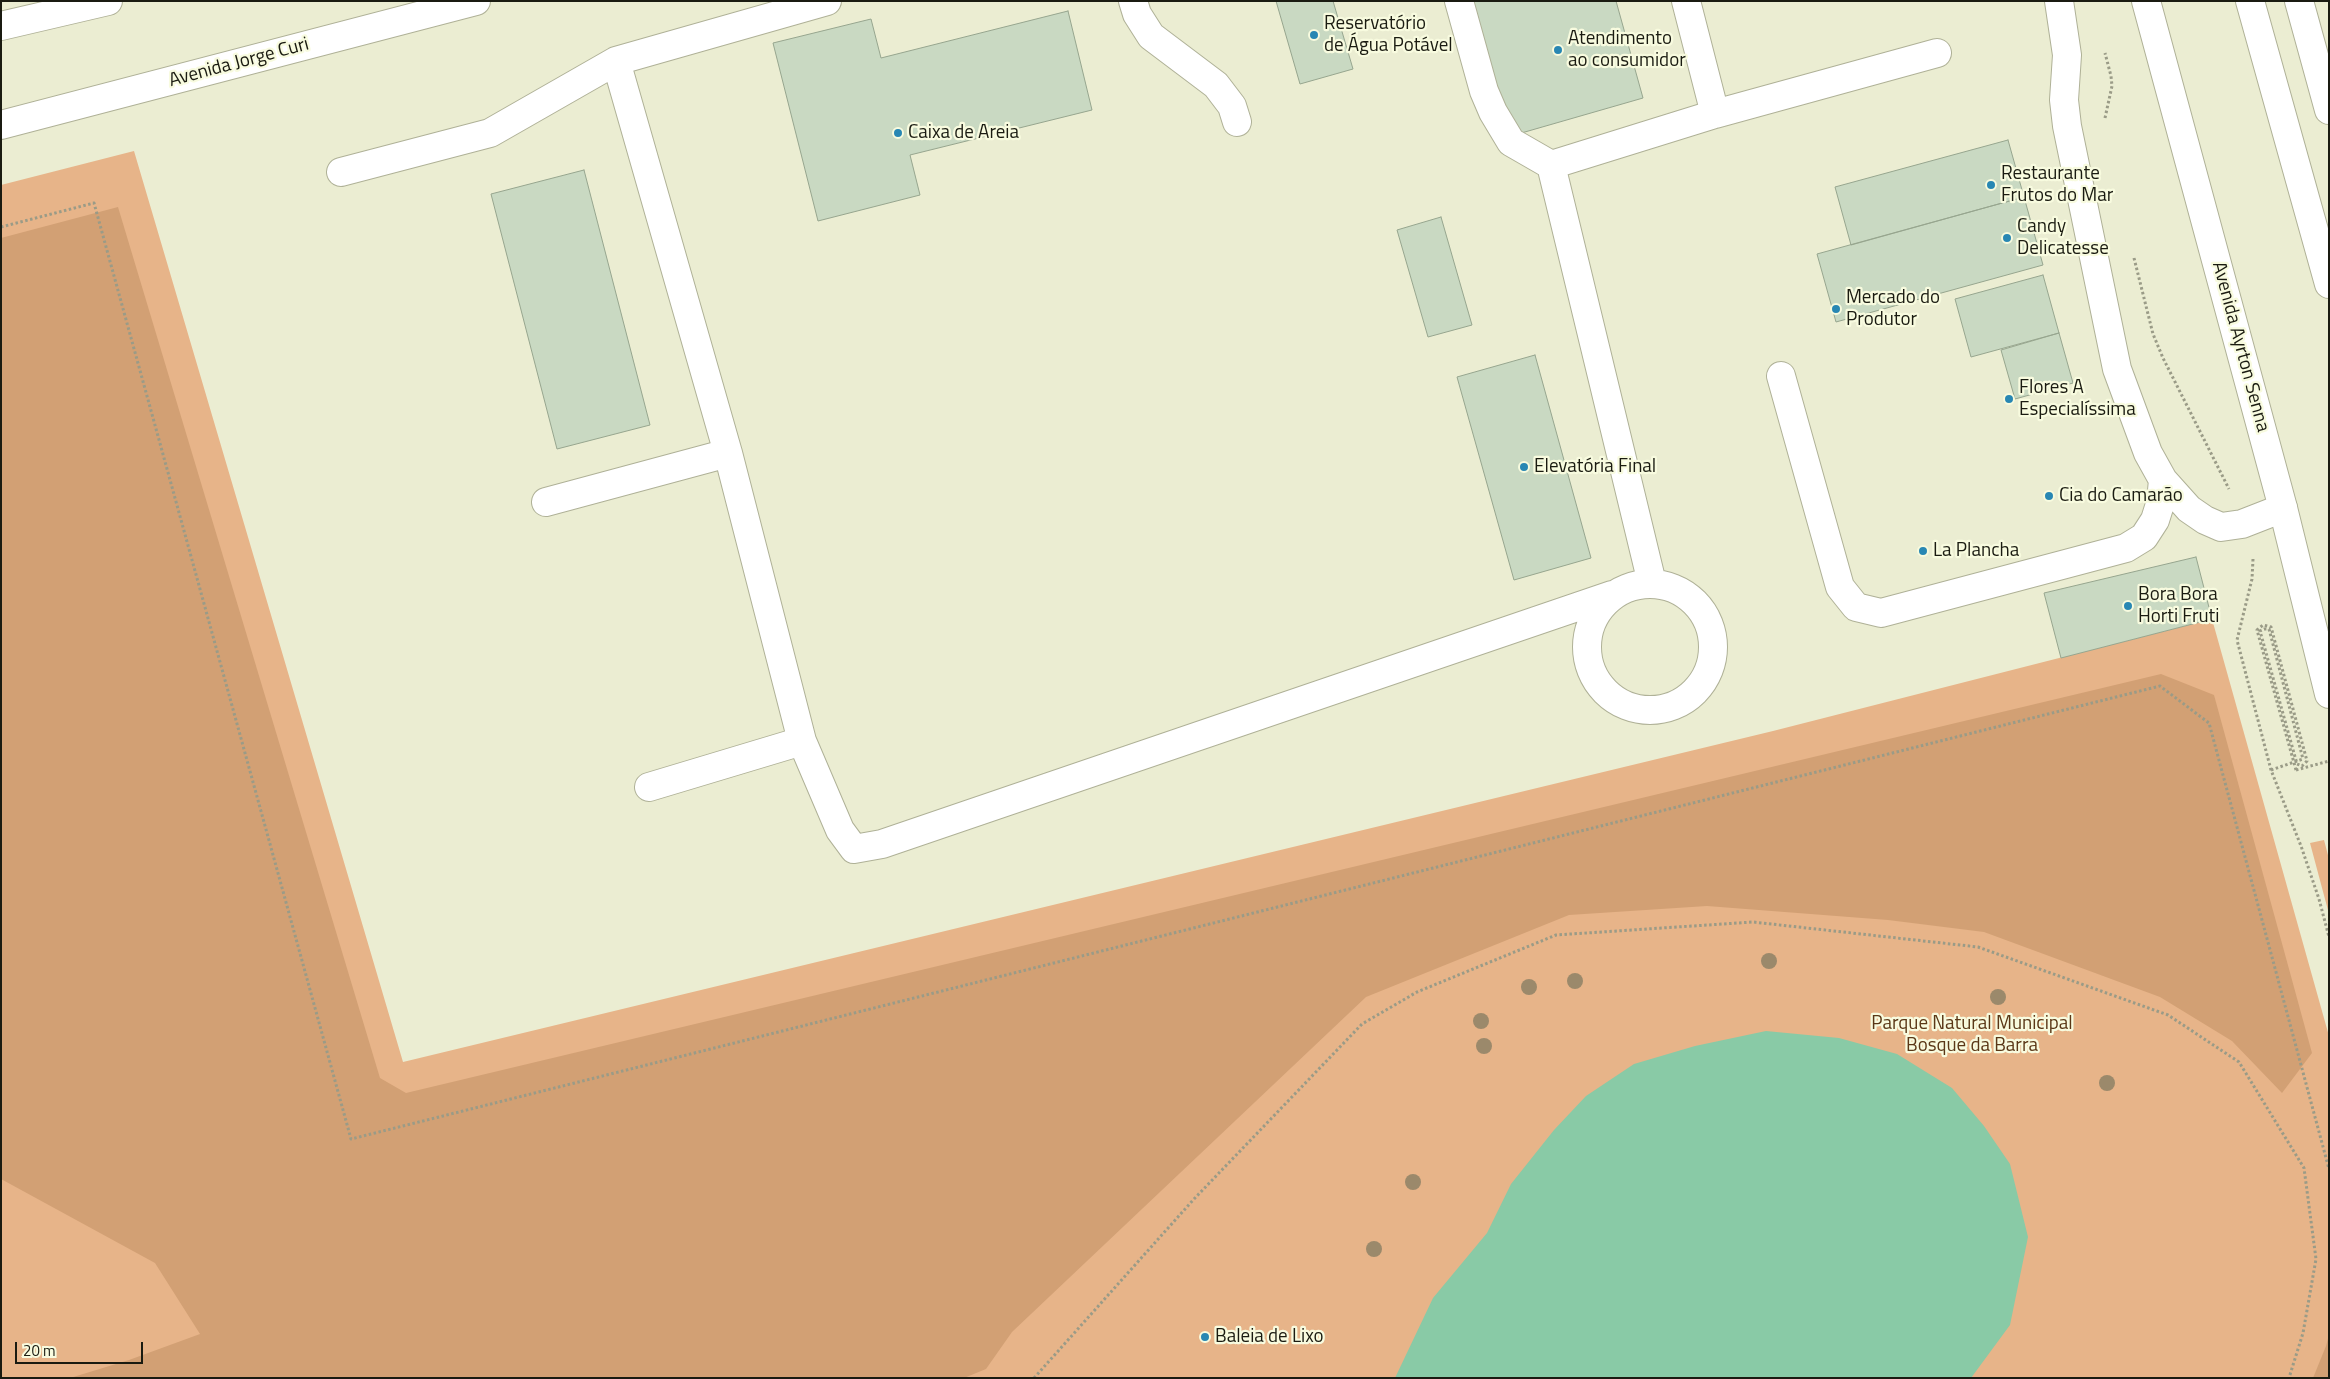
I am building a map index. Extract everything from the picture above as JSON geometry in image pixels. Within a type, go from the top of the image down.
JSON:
[{"type":"main road","points":[[1,26],[108,1]]},
{"type":"main road","name":"Avenida Jorge Curi","points":[[1,125],[476,1]]},
{"type":"main road","points":[[341,172],[490,133],[616,61],[826,1]]},
{"type":"main road","points":[[1133,1],[1137,14],[1150,36],[1216,85],[1232,106],[1237,122]]},
{"type":"main road","points":[[1459,1],[1484,91],[1493,112],[1511,142],[1551,165],[1652,584]]},
{"type":"main road","points":[[1686,1],[1715,114]]},
{"type":"main road","points":[[2059,1],[2068,55],[2064,100],[2067,126],[2117,368],[2148,453],[2163,480],[2190,509],[2205,520],[2221,527],[2242,524],[2283,508]]},
{"type":"main road","name":"Avenida Ayrton Senna","points":[[2146,1],[2283,508],[2328,689]]},
{"type":"main road","points":[[2250,1],[2329,284]]},
{"type":"main road","points":[[2298,1],[2329,110]]},
{"type":"main road","points":[[1551,165],[1715,114],[1937,53]]},
{"type":"main road","points":[[616,61],[728,453],[802,741],[840,830],[854,849],[882,844],[1612,596],[1631,586],[1652,584],[1672,588],[1691,598],[1704,614],[1713,633],[1714,654],[1708,674],[1696,692],[1679,704],[1659,710],[1638,710],[1618,702],[1602,689],[1591,671],[1586,651],[1588,630],[1597,611],[1612,596]]},
{"type":"main road","points":[[1782,376],[1840,587],[1856,607],[1881,613],[2126,548],[2144,537],[2155,520],[2161,501],[2163,480]]},
{"type":"main road","points":[[546,502],[728,453]]},
{"type":"main road","points":[[649,787],[802,741]]},
{"type":"path","points":[[2104,48],[2112,86],[2104,116],[2105,124]]},
{"type":"path","points":[[2132,250],[2154,334],[2163,358],[2232,496]]},
{"type":"path","points":[[2252,556],[2254,564],[2252,579],[2237,640],[2271,770],[2301,846],[2319,899],[2329,937]]},
{"type":"path","points":[[2271,770],[2303,759],[2269,629],[2264,628],[2260,631],[2297,764],[2302,766],[2307,761],[2271,627],[2263,625],[2257,630],[2296,770],[2329,761]]},
{"type":"path","points":[[2160,686],[2210,723],[2329,1169]]},
{"type":"path","points":[[1034,1378],[1194,1199],[1362,1024],[1417,992],[1556,935],[1753,922],[1978,947],[2168,1015],[2239,1062],[2304,1168],[2316,1259],[2303,1333],[2289,1378]]},
{"type":"green space","name":"Parque Natural Municipal Bosque da Barra","points":[[134,151],[403,1062],[1773,731],[2212,619],[2329,1036],[2329,1378],[1,1378],[1,185]]},
{"type":"green space","points":[[2324,840],[2329,859],[2329,914],[2310,843]]},
{"type":"shaded area","points":[[118,207],[380,1078],[406,1093],[2161,674],[2214,695],[2312,1053],[2282,1093],[2232,1041],[2160,997],[1984,932],[1888,920],[1707,906],[1569,915],[1366,997],[1012,1332],[986,1369],[964,1378],[70,1378],[129,1360],[200,1334],[155,1263],[1,1179],[1,238]]},
{"type":"shaded area","points":[[1766,1031],[1839,1038],[1897,1054],[1952,1088],[1984,1126],[2010,1164],[2028,1237],[2010,1325],[1971,1378],[1395,1378],[1433,1298],[1487,1233],[1511,1184],[1554,1130],[1586,1096],[1634,1064],[1695,1046]]},
{"type":"shaded area","points":[[2329,1335],[2329,1378],[2313,1378],[2326,1346]]},
{"type":"building","name":"Reservatório de Água Potável","points":[[1276,1],[1333,1],[1353,69],[1300,84]]},
{"type":"building","name":"Atendimento ao consumidor","points":[[1472,1],[1616,1],[1643,98],[1511,136]]},
{"type":"building","name":"Caixa de Areia","points":[[1068,11],[1092,110],[910,155],[920,195],[818,221],[773,43],[871,19],[881,58]]},
{"type":"building","points":[[2008,140],[2024,197],[1851,245],[1835,187]]},
{"type":"building","points":[[584,170],[650,425],[557,449],[491,194]]},
{"type":"building","points":[[2024,197],[2043,265],[1836,322],[1817,254]]},
{"type":"building","points":[[1441,217],[1472,325],[1428,337],[1397,230]]},
{"type":"building","points":[[2043,275],[2059,333],[1971,357],[1955,299]]},
{"type":"building","points":[[2059,333],[2073,383],[2015,399],[2001,350]]},
{"type":"building","name":"Elevatória Final","points":[[1535,355],[1591,558],[1514,580],[1457,377]]},
{"type":"building","name":"Bora Bora Horti Fruti","points":[[2196,557],[2212,619],[2061,658],[2044,593]]},
{"type":"place","name":"Reservatório de Água Potável","points":[[1314,35]]},
{"type":"place","name":"Atendimento ao consumidor","points":[[1558,50]]},
{"type":"place","name":"Caixa de Areia","points":[[898,133]]},
{"type":"place","name":"Restaurante Frutos do Mar","points":[[1991,185]]},
{"type":"place","name":"Candy Delicatesse","points":[[2007,238]]},
{"type":"place","name":"Mercado do Produtor","points":[[1836,309]]},
{"type":"place","name":"Flores A Especialíssima","points":[[2009,399]]},
{"type":"place","name":"Elevatória Final","points":[[1524,467]]},
{"type":"place","name":"Cia do Camarão","points":[[2049,496]]},
{"type":"place","name":"La Plancha","points":[[1923,551]]},
{"type":"place","name":"Bora Bora Horti Fruti","points":[[2128,606]]},
{"type":"place","name":"Baleia de Lixo","points":[[1205,1337]]}]
